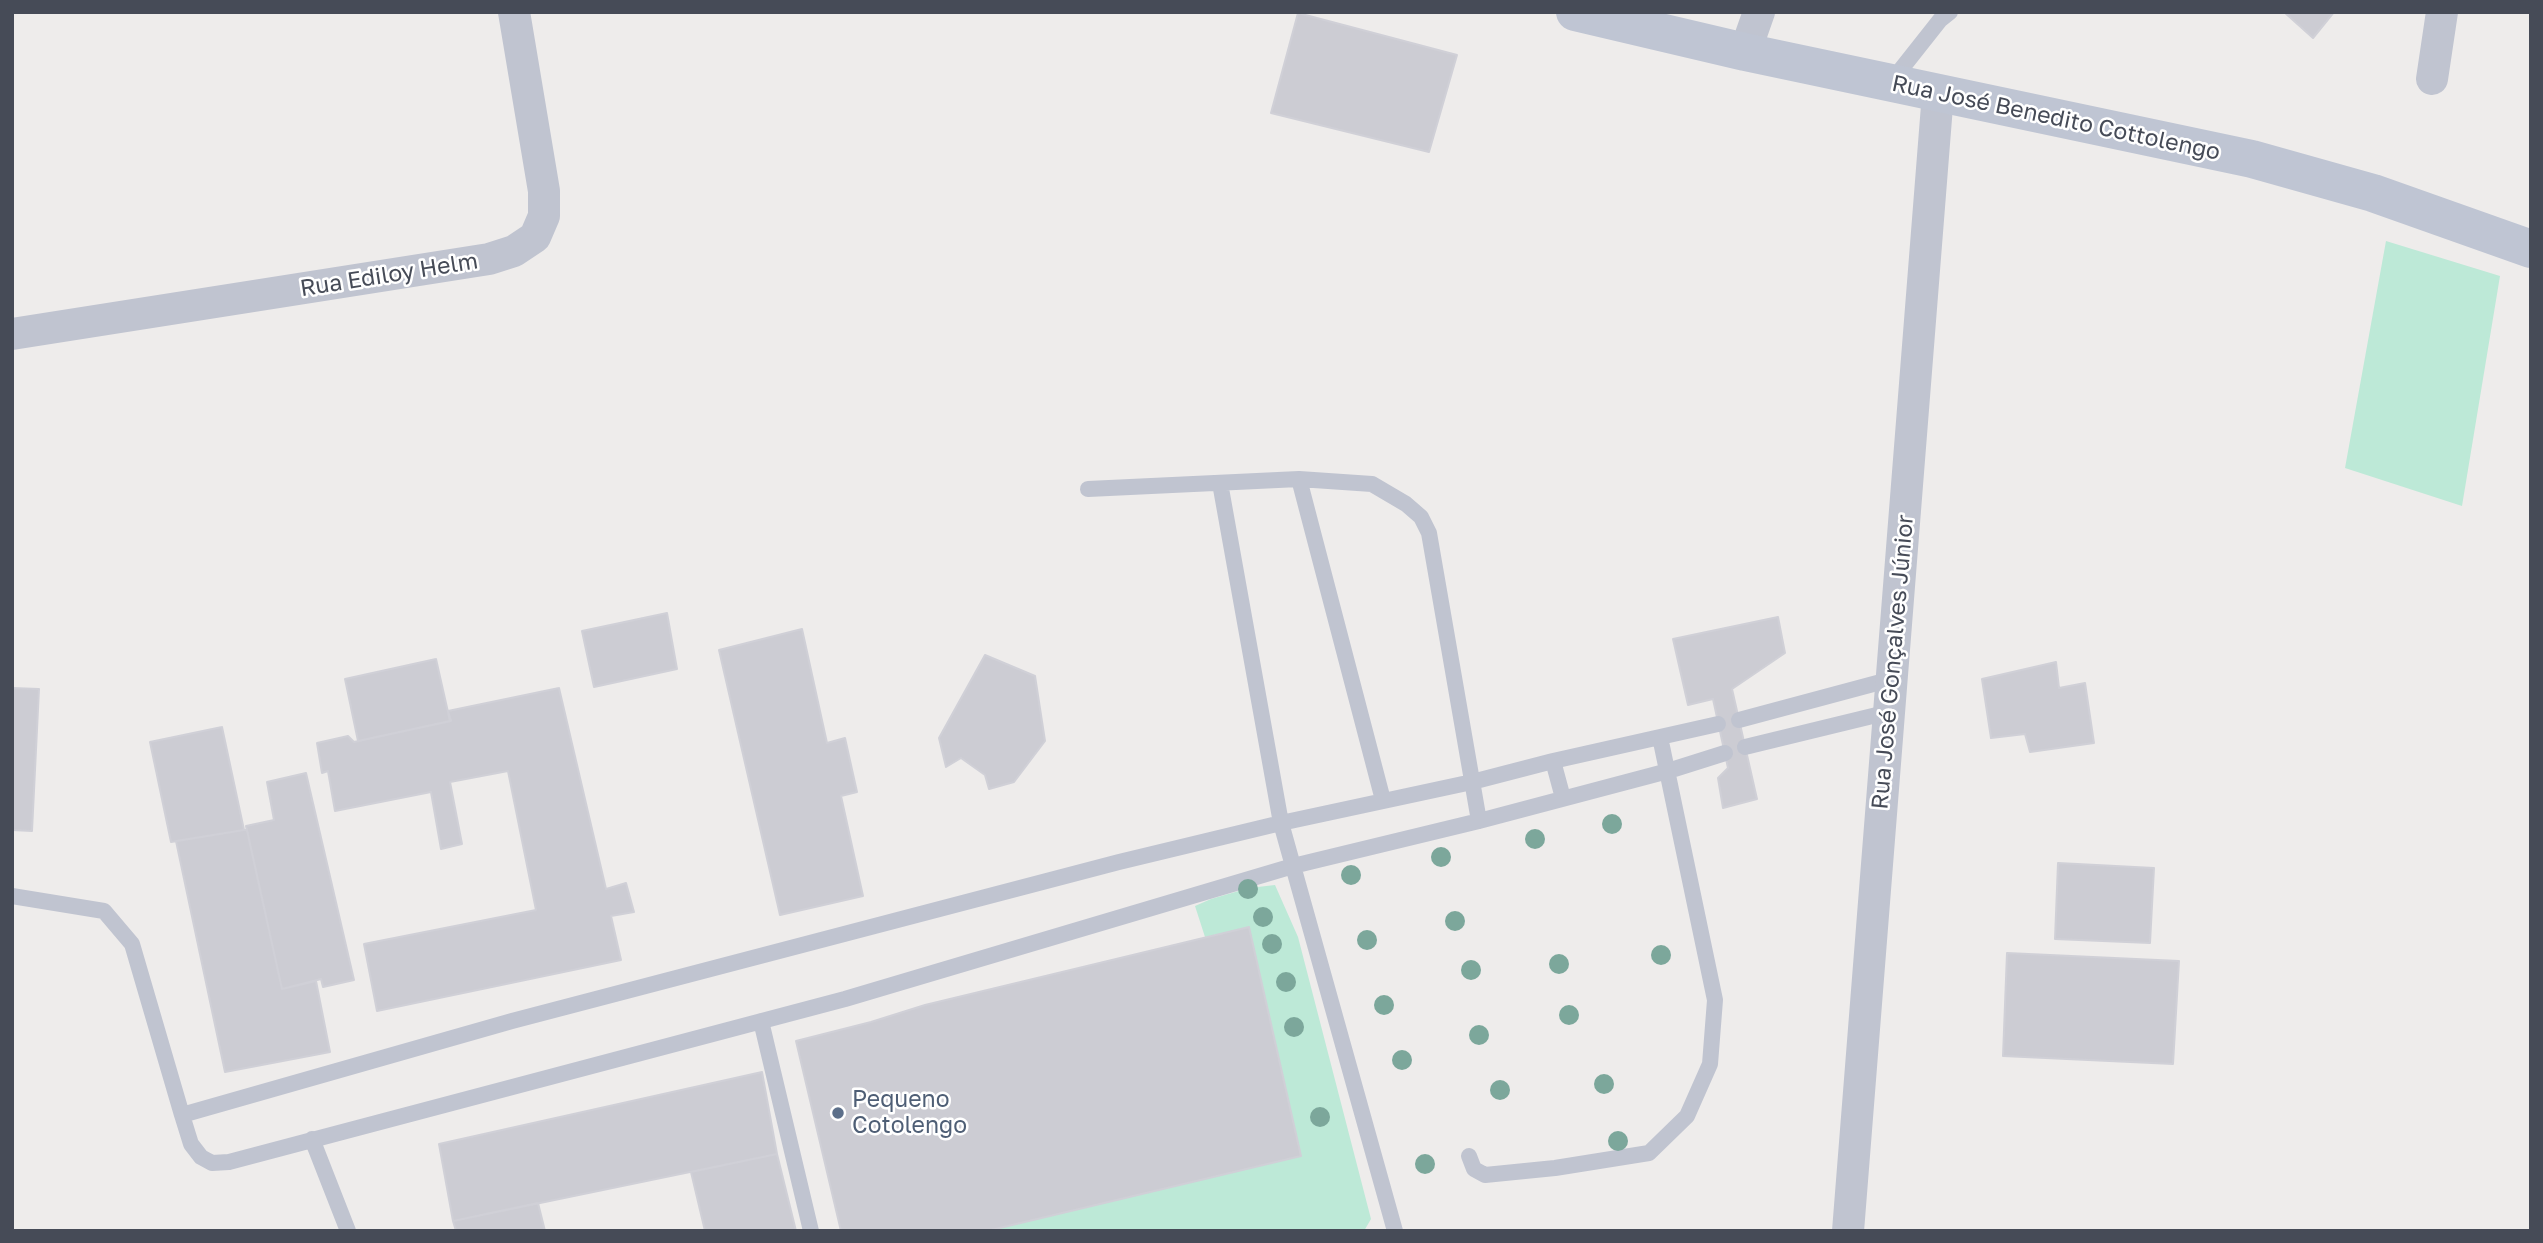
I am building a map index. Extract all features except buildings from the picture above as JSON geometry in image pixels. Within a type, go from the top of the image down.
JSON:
[{"type":"main road","name":"Rua José Benedito Cottolengo","points":[[1575,12],[1745,52],[2252,159],[2373,193],[2531,249]]},
{"type":"street","name":"Rua Ediloy Helm","points":[[12,334],[489,259],[514,251],[535,237],[544,216],[544,191],[514,12]]},
{"type":"street","points":[[1745,52],[1759,12]]},
{"type":"street","points":[[2432,79],[2441,12]]},
{"type":"street","name":"Rua José Gonçalves Júnior","points":[[1848,1231],[1937,93]]},
{"type":"lane","points":[[1891,82],[1940,20],[1950,12]]},
{"type":"lane","points":[[1299,479],[1382,800]]},
{"type":"lane","points":[[1088,489],[1299,479],[1372,484],[1406,504],[1421,517],[1429,533],[1479,821]]},
{"type":"lane","points":[[1220,483],[1281,823],[1395,1231]]},
{"type":"lane","points":[[1739,720],[1892,678]]},
{"type":"lane","points":[[1745,747],[1889,712]]},
{"type":"lane","points":[[182,1115],[512,1021],[830,936],[1281,823],[1472,782],[1718,724]]},
{"type":"lane","points":[[1469,1156],[1475,1169],[1485,1175],[1555,1168],[1649,1153],[1687,1116],[1710,1065],[1715,1000],[1660,737]]},
{"type":"lane","points":[[12,896],[104,911],[132,944],[191,1144],[201,1157],[212,1163],[229,1162],[845,999],[1293,866],[1479,821],[1668,771],[1725,753]]},
{"type":"lane","points":[[1553,761],[1563,798]]},
{"type":"lane","points":[[761,1021],[811,1231]]},
{"type":"lane","points":[[312,1139],[348,1231]]},
{"type":"green space","points":[[2386,241],[2500,276],[2462,506],[2345,468]]},
{"type":"green space","points":[[1275,885],[1298,937],[1371,1219],[1364,1231],[987,1231],[1301,1156],[1249,927],[1205,937],[1195,906],[1249,888]]},
{"type":"place","name":"Pequeno Cotolengo","points":[[838,1113]]}]
